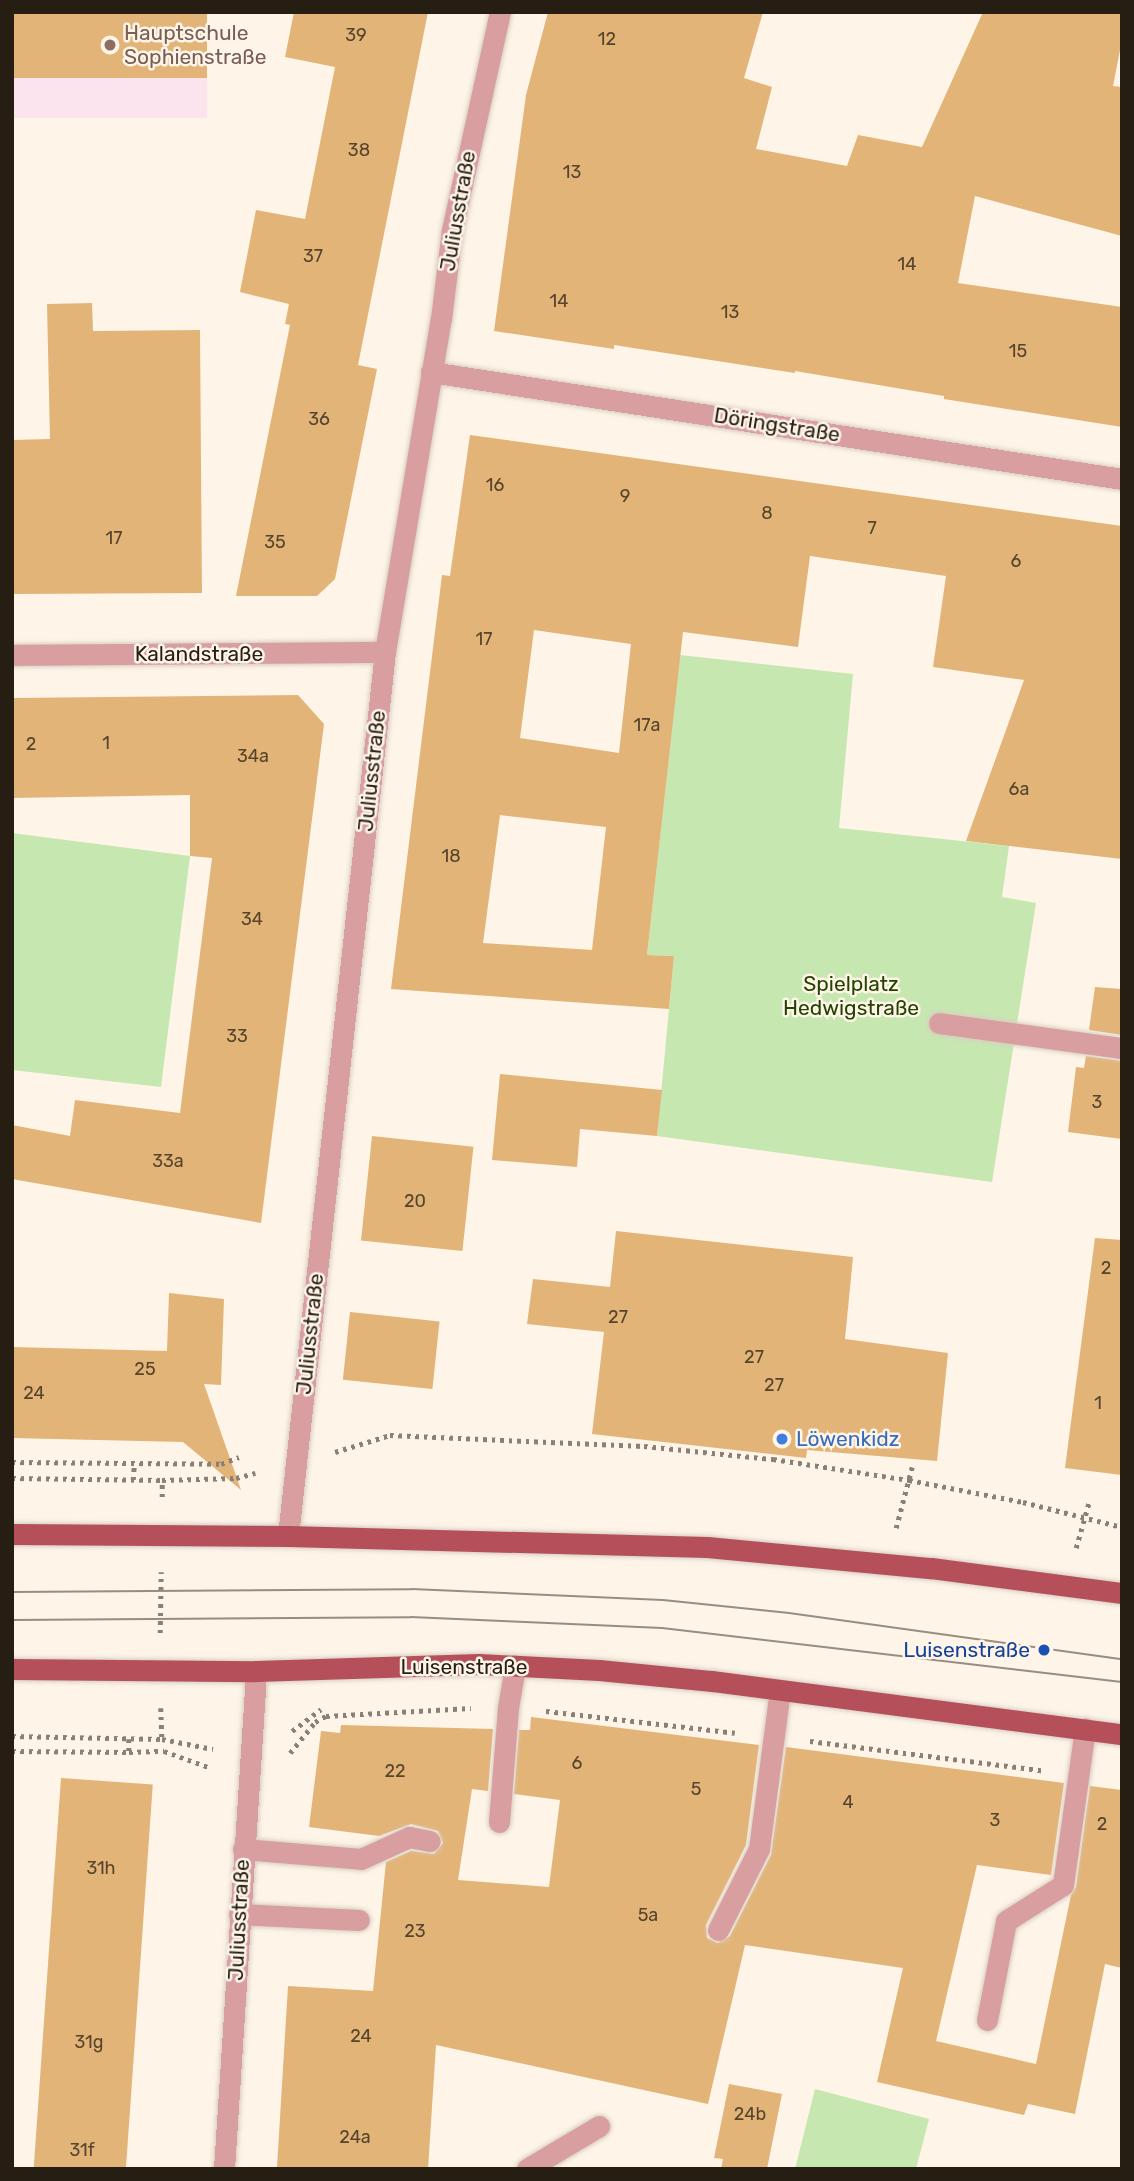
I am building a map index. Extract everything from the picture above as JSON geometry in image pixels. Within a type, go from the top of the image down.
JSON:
[{"type":"main road","points":[[12,1534],[288,1536],[707,1547],[931,1568],[1122,1593]]},
{"type":"main road","name":"Luisenstraße","points":[[12,1670],[160,1672],[479,1664],[515,1666],[660,1675],[1122,1734]]},
{"type":"street","name":"Juliusstraße","points":[[288,1536],[385,652],[452,230],[500,12]]},
{"type":"street","name":"Döringstraße","points":[[431,372],[1122,479]]},
{"type":"street","name":"Kalandstraße","points":[[12,656],[385,652]]},
{"type":"street","points":[[939,1023],[1122,1048]]},
{"type":"street","points":[[499,1822],[508,1707],[515,1666]]},
{"type":"street","name":"Juliusstraße","points":[[224,2169],[256,1671]]},
{"type":"street","points":[[718,1930],[759,1849],[780,1690]]},
{"type":"street","points":[[987,2020],[1006,1921],[1063,1885],[1085,1729]]},
{"type":"street","points":[[243,1849],[361,1859],[409,1837],[430,1841]]},
{"type":"street","points":[[239,1914],[359,1920]]},
{"type":"street","points":[[527,2169],[599,2126]]},
{"type":"path","points":[[12,1478],[236,1478],[297,1464],[390,1435],[644,1446],[773,1460],[909,1480],[1023,1502],[1122,1527]]},
{"type":"path","points":[[12,1462],[220,1464],[239,1457]]},
{"type":"path","points":[[133,1480],[134,1464]]},
{"type":"path","points":[[894,1536],[912,1467]]},
{"type":"path","points":[[162,1480],[162,1739]]},
{"type":"path","points":[[1073,1559],[1089,1502]]},
{"type":"path","points":[[12,1737],[162,1739],[212,1749],[277,1741],[325,1707]]},
{"type":"path","points":[[284,1759],[315,1722],[326,1716],[508,1707],[1080,1775]]},
{"type":"path","points":[[129,1752],[130,1739]]},
{"type":"path","points":[[12,1751],[164,1752],[220,1771]]},
{"type":"shaded area","name":"Hauptschule Sophienstraße","points":[[12,12],[207,12],[207,118],[12,118]]},
{"type":"green space","name":"Spielplatz Hedwigstraße","points":[[680,655],[853,674],[839,828],[1009,846],[1002,897],[1036,903],[992,1182],[657,1136],[674,956],[647,955]]},
{"type":"green space","points":[[12,833],[190,856],[161,1087],[12,1070]]},
{"type":"green space","points":[[815,2089],[929,2119],[916,2169],[795,2169]]},
{"type":"building","name":"Hauptschule Sophienstraße","points":[[12,12],[207,12],[207,78],[12,78]]},
{"type":"building","points":[[294,12],[428,12],[358,365],[377,369],[335,579],[317,596],[236,596],[290,325],[285,324],[289,304],[240,292],[256,210],[305,219],[335,67],[285,57]]},
{"type":"building","points":[[548,12],[763,12],[744,78],[772,87],[756,149],[847,166],[858,135],[922,147],[983,12],[1122,12],[1122,40],[1113,86],[1122,87],[1122,236],[975,196],[958,283],[1122,307],[1122,427],[944,399],[944,396],[795,371],[494,331],[526,95]]},
{"type":"building","points":[[92,303],[93,331],[200,330],[202,593],[12,594],[12,440],[50,439],[47,304]]},
{"type":"building","points":[[470,435],[1122,526],[1122,859],[966,841],[1024,680],[933,667],[946,576],[810,556],[798,647],[683,632],[647,955],[674,956],[669,1009],[391,989],[442,575],[450,576]],"holes":[[[534,630],[631,644],[619,753],[520,738]],[[500,815],[606,827],[592,950],[483,943]]]},
{"type":"building","points":[[298,695],[324,724],[261,1223],[12,1179],[12,1125],[70,1136],[75,1100],[180,1113],[212,858],[190,856],[190,795],[12,798],[12,698]]},
{"type":"building","points":[[1095,987],[1122,989],[1122,1035],[1089,1030]]},
{"type":"building","points":[[1086,1056],[1122,1061],[1122,1139],[1068,1132],[1076,1067],[1084,1068]]},
{"type":"building","points":[[500,1074],[662,1090],[657,1136],[580,1129],[577,1167],[492,1160]]},
{"type":"building","points":[[372,1136],[473,1147],[462,1251],[361,1240]]},
{"type":"building","points":[[616,1231],[853,1257],[845,1339],[948,1353],[937,1461],[807,1450],[806,1458],[592,1434],[604,1332],[527,1324],[533,1279],[610,1287]]},
{"type":"building","points":[[1095,1238],[1122,1240],[1122,1475],[1065,1468]]},
{"type":"building","points":[[169,1293],[224,1299],[221,1385],[204,1384],[241,1490],[183,1442],[12,1438],[12,1347],[167,1351]]},
{"type":"building","points":[[350,1312],[440,1321],[432,1389],[343,1380]]},
{"type":"building","points":[[531,1717],[759,1745],[746,1845],[706,1925],[707,1938],[718,1943],[730,1936],[771,1855],[786,1747],[1064,1783],[1051,1875],[977,1865],[936,2041],[1036,2064],[1071,1895],[1076,1887],[1090,1786],[1122,1790],[1122,1968],[1105,1964],[1075,2114],[1028,2104],[1024,2115],[877,2082],[903,1968],[745,1945],[708,2104],[436,2045],[428,2169],[277,2167],[288,1986],[373,1991],[386,1862],[411,1851],[434,1854],[443,1843],[438,1831],[411,1824],[379,1836],[309,1827],[321,1731],[340,1733],[341,1725],[493,1729],[488,1791],[472,1789],[458,1880],[549,1887],[560,1800],[514,1794],[519,1730],[530,1730]]},
{"type":"building","points":[[61,1778],[153,1784],[126,2169],[34,2169]]},
{"type":"building","points":[[729,2084],[782,2094],[767,2169],[721,2169],[723,2159],[714,2158]]},
{"type":"tram line","points":[[12,1592],[412,1589],[663,1600],[789,1613],[1122,1659]]},
{"type":"tram line","points":[[12,1620],[411,1617],[662,1628],[1122,1682]]},
{"type":"place","name":"Hauptschule Sophienstraße","points":[[110,45]]},
{"type":"place","name":"Löwenkidz","points":[[782,1439]]},
{"type":"place","name":"Luisenstraße","points":[[1044,1650]]}]
